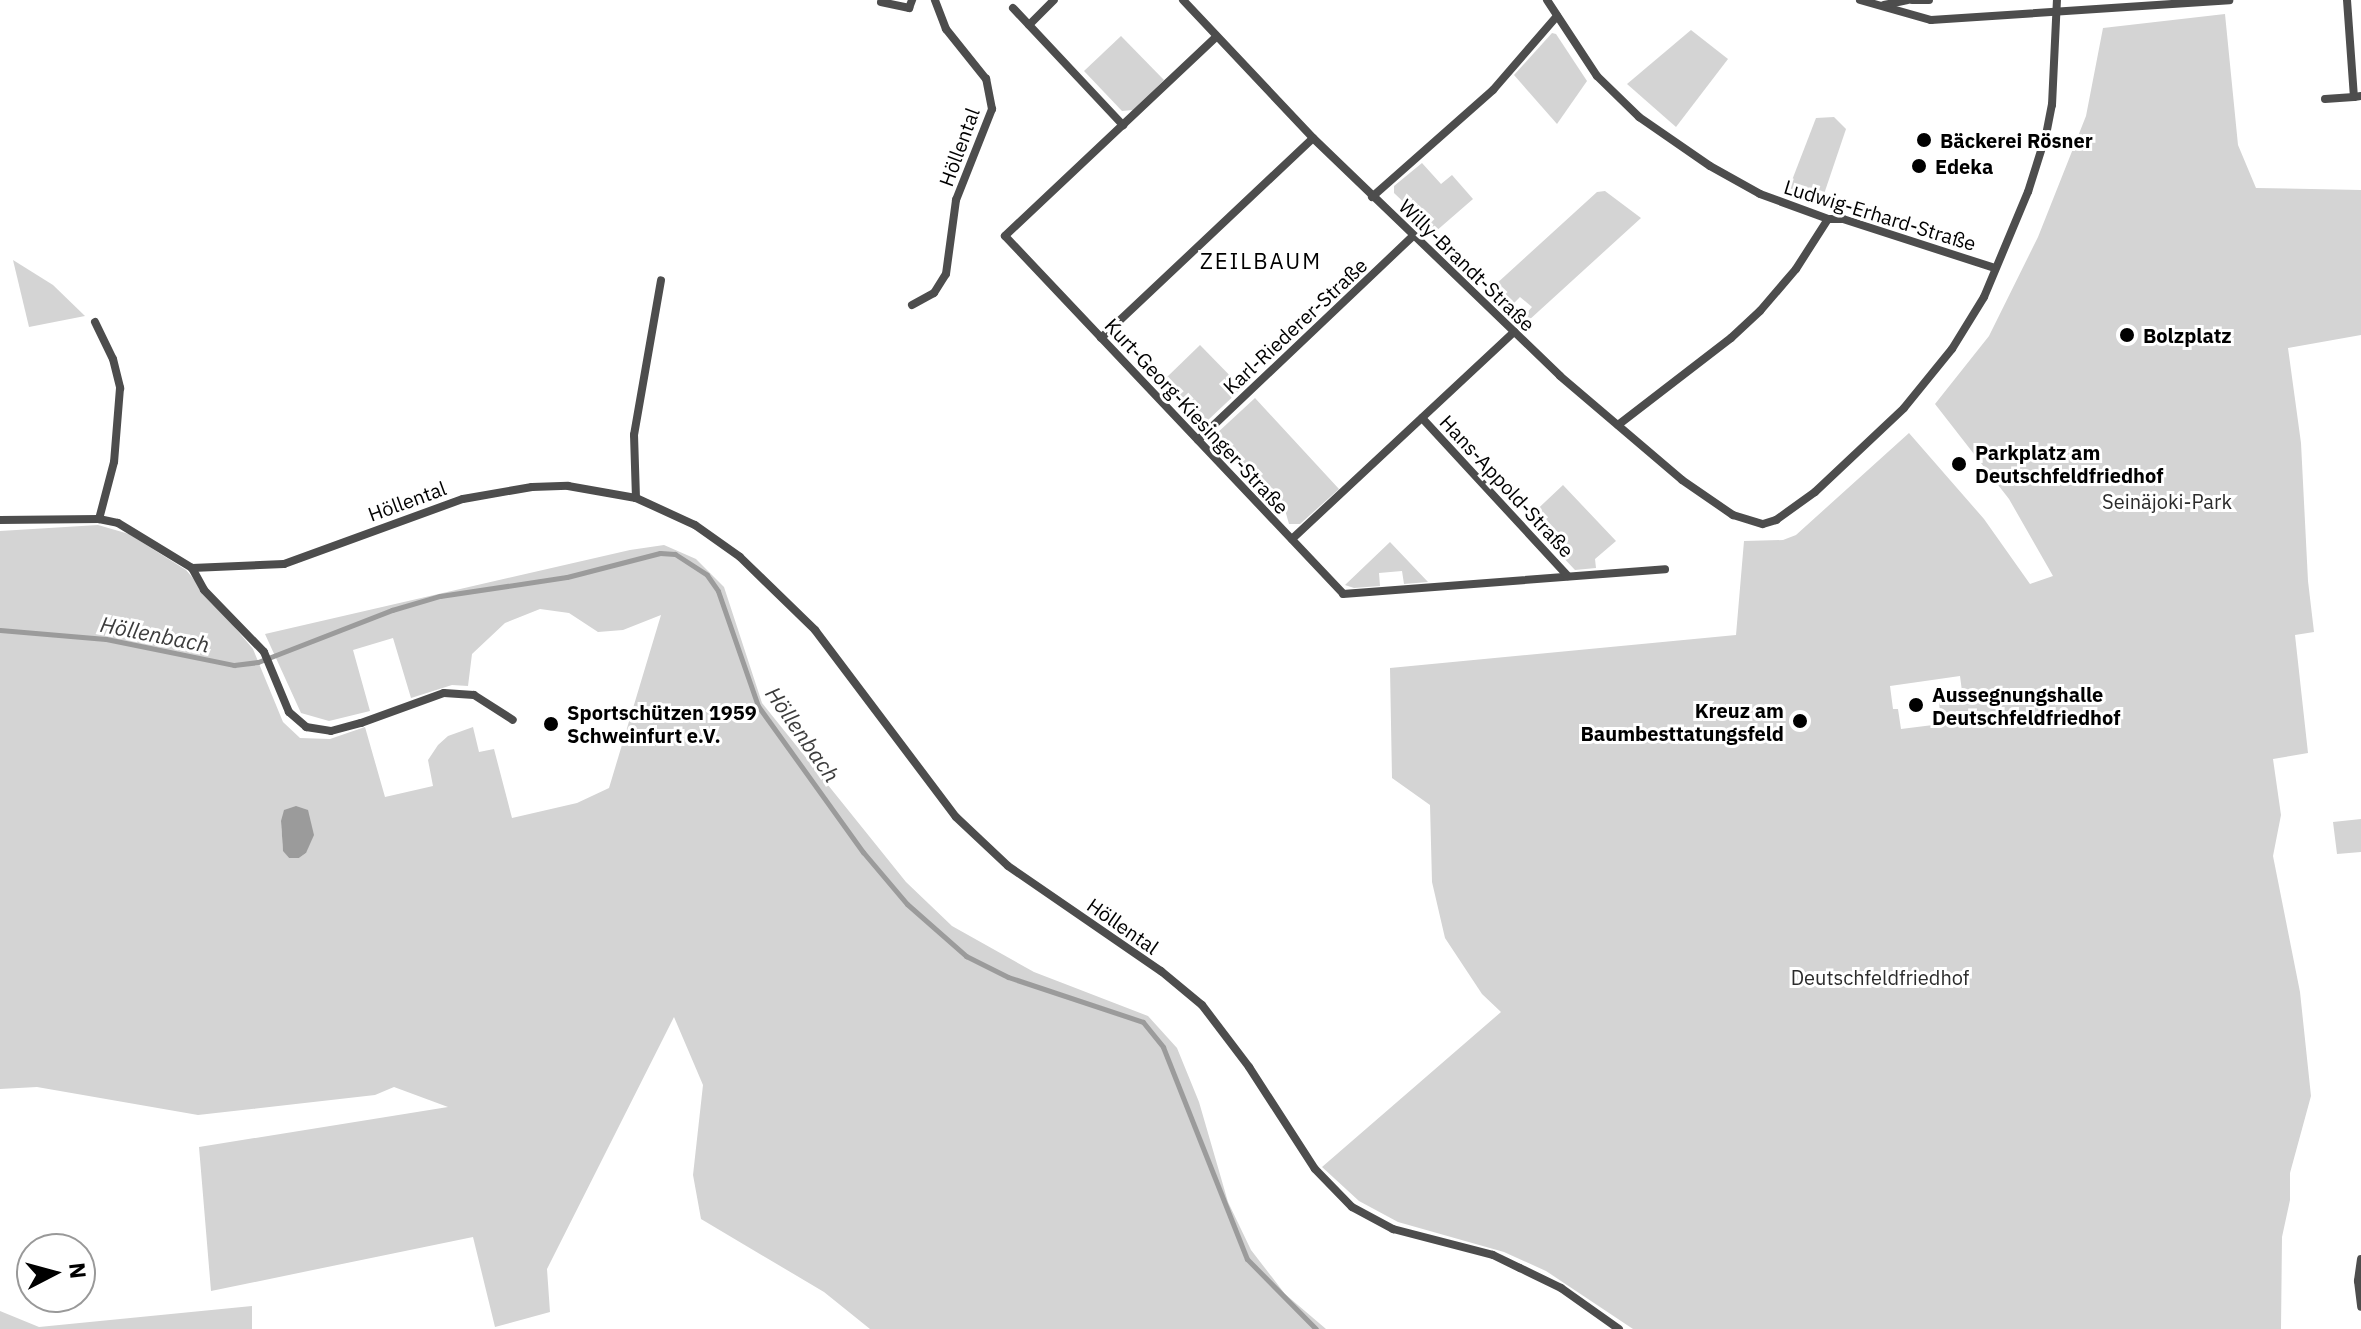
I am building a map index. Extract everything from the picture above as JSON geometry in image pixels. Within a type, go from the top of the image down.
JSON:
[{"type":"street","points":[[881,2],[909,8],[912,0]]},
{"type":"street","name":"Höllental","points":[[912,305],[934,293],[946,274],[956,200],[992,109],[986,79],[946,29],[935,0]]},
{"type":"street","points":[[1029,25],[1054,0]]},
{"type":"street","name":"Willy-Brandt-Straße","points":[[1183,0],[1313,138],[1514,332],[1682,480],[1733,515],[1754,523],[1776,520],[1815,492],[1904,408],[1967,326],[1995,268]]},
{"type":"street","name":"Ludwig-Erhard-Straße","points":[[1547,0],[1597,76],[1667,138],[1760,194],[1828,219],[1843,219],[1995,268]]},
{"type":"street","points":[[1860,0],[1931,20],[2229,0]]},
{"type":"street","points":[[1882,5],[1929,0]]},
{"type":"street","points":[[1995,268],[2028,192],[2046,135],[2052,105],[2057,0]]},
{"type":"street","points":[[2325,99],[2357,97],[2347,0]]},
{"type":"street","points":[[1013,8],[1123,125]]},
{"type":"street","points":[[1372,197],[1493,90],[1557,16]]},
{"type":"street","name":"Kurt-Georg-Kiesinger-Straße","points":[[1216,37],[1005,236],[1343,594],[1665,569]]},
{"type":"street","points":[[1101,338],[1313,138]]},
{"type":"street","points":[[1618,425],[1731,338],[1760,311],[1796,269],[1828,219]]},
{"type":"street","name":"Karl-Riederer-Straße","points":[[1198,440],[1413,236]]},
{"type":"street","points":[[636,498],[634,435],[661,280]]},
{"type":"street","points":[[95,322],[113,359],[120,388],[114,462],[99,519]]},
{"type":"street","name":"Hans-Appold-Straße","points":[[1292,539],[1514,332]]},
{"type":"street","name":"Hans-Appold-Straße","points":[[1422,418],[1568,576]]},
{"type":"street","name":"Höllental","points":[[192,568],[284,564],[416,513],[503,489],[568,486],[636,498],[695,525],[740,557],[777,590],[835,653],[896,741],[956,817],[1008,866],[1161,971],[1202,1005],[1249,1067],[1315,1169],[1352,1207],[1393,1229],[1493,1255],[1561,1288],[1619,1329]]},
{"type":"street","points":[[0,520],[99,519],[118,523],[192,568],[204,590],[264,652],[289,712],[306,727],[331,731],[444,693],[474,695],[513,720]]},
{"type":"street","points":[[2361,1259],[2358,1281],[2361,1307]]},
{"type":"green space","points":[[2225,14],[2238,145],[2256,188],[2361,190],[2361,335],[2288,348],[2301,443],[2308,581],[2314,632],[2295,635],[2308,753],[2273,759],[2281,815],[2273,856],[2300,992],[2311,1096],[2290,1173],[2290,1200],[2282,1237],[2281,1329],[1633,1329],[1546,1271],[1504,1252],[1398,1222],[1359,1201],[1322,1167],[1501,1012],[1482,994],[1445,938],[1432,882],[1430,805],[1392,778],[1390,668],[1736,635],[1744,541],[1783,540],[1796,535],[1909,433],[1984,519],[2030,584],[2053,576],[2009,499],[1935,404],[1989,336],[2038,237],[2086,116],[2103,28]],"holes":[[[1960,676],[1963,699],[1939,702],[1941,724],[1901,729],[1898,709],[1893,709],[1890,686]]]},
{"type":"green space","points":[[1691,30],[1728,59],[1676,127],[1627,84]]},
{"type":"green space","points":[[1552,33],[1556,34],[1587,81],[1557,124],[1514,75]]},
{"type":"green space","points":[[1121,36],[1164,80],[1133,110],[1122,111],[1084,71]]},
{"type":"green space","points":[[1834,117],[1846,129],[1823,197],[1819,199],[1789,188],[1816,118]]},
{"type":"green space","points":[[1422,163],[1441,184],[1452,175],[1473,199],[1435,232],[1394,193],[1394,186]]},
{"type":"green space","points":[[1605,191],[1641,218],[1528,321],[1523,317],[1532,307],[1520,297],[1511,306],[1495,291],[1495,285],[1597,192]]},
{"type":"green space","points":[[13,260],[53,285],[85,316],[29,327]]},
{"type":"green space","points":[[1200,345],[1242,388],[1206,422],[1165,379]]},
{"type":"green space","points":[[1255,398],[1339,489],[1300,524],[1289,524],[1285,510],[1230,449],[1218,450],[1214,446],[1216,434]]},
{"type":"green space","points":[[1563,485],[1616,541],[1595,559],[1596,568],[1575,570],[1527,519]]},
{"type":"green space","points":[[98,525],[129,534],[186,570],[253,649],[283,722],[300,738],[330,739],[365,727],[385,797],[433,786],[428,760],[438,745],[448,736],[473,727],[479,752],[494,749],[512,818],[577,803],[609,788],[661,615],[623,630],[598,632],[569,613],[540,609],[505,623],[472,654],[468,686],[452,685],[411,698],[393,638],[353,650],[370,711],[329,721],[301,713],[265,634],[630,550],[664,545],[696,559],[724,587],[762,703],[906,882],[952,926],[1034,972],[1148,1016],[1177,1048],[1199,1102],[1228,1202],[1251,1250],[1285,1294],[1326,1329],[870,1329],[824,1292],[701,1219],[693,1175],[703,1085],[674,1017],[547,1269],[550,1312],[495,1327],[473,1237],[211,1291],[199,1147],[448,1107],[394,1087],[375,1095],[198,1115],[37,1087],[0,1089],[0,531]],"holes":[[[281,821],[306,853],[299,858],[289,858],[283,850]]]},
{"type":"green space","points":[[1390,542],[1428,582],[1404,584],[1402,571],[1379,573],[1380,586],[1354,588],[1345,585]]},
{"type":"green space","points":[[2361,819],[2361,852],[2337,854],[2333,822]]},
{"type":"green space","points":[[252,1306],[252,1329],[0,1329],[0,1311],[39,1327]]},
{"type":"shaded area","points":[[296,806],[308,810],[314,835],[306,853],[299,858],[289,858],[283,851],[281,821],[284,810]]},
{"type":"waterway","name":"Höllenbach","points":[[0,630],[106,639],[234,665],[258,662],[392,610],[440,596],[567,577],[660,553],[675,554],[707,575],[718,591],[758,706],[863,852],[907,904],[966,956],[1008,977],[1143,1022],[1163,1047],[1247,1259],[1316,1329]]},
{"type":"place","name":"Bäckerei Rösner","points":[[1924,140]]},
{"type":"place","name":"Edeka","points":[[1919,166]]},
{"type":"place","name":"Bolzplatz","points":[[2127,335]]},
{"type":"place","name":"Parkplatz am Deutschfeldfriedhof","points":[[1959,464]]},
{"type":"place","name":"Aussegnungshalle Deutschfeldfriedhof","points":[[1916,705]]},
{"type":"place","name":"Kreuz am Baumbesttatungsfeld","points":[[1800,721]]},
{"type":"place","name":"Sportschützen 1959 Schweinfurt e.V.","points":[[551,724]]},
{"type":"district","name":"ZEILBAUM","points":[[1261,261]]},
{"type":"park label","name":"Seinäjoki-Park","points":[[2167,501]]},
{"type":"park label","name":"Deutschfeldfriedhof","points":[[1880,977]]}]
